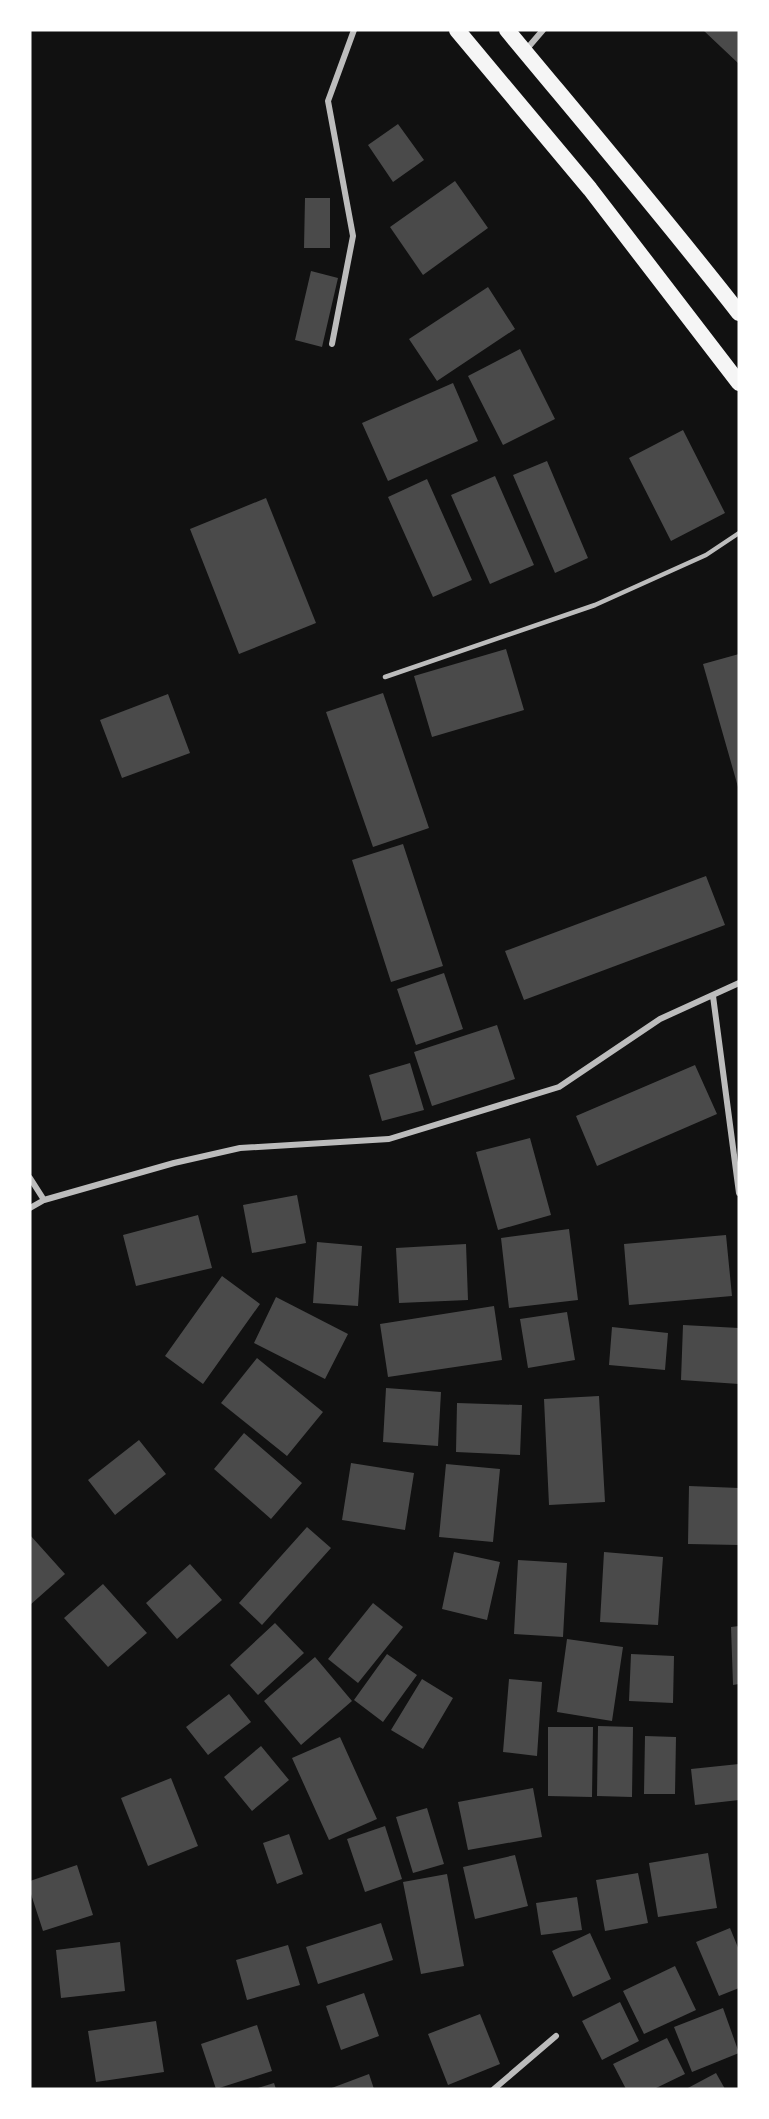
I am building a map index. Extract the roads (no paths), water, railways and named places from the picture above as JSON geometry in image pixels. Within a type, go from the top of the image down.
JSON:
[{"type":"highway","points":[[457,30],[590,189],[739,383]]},
{"type":"highway","points":[[507,30],[559,90],[739,314]]},
{"type":"street","points":[[332,344],[353,236],[328,101],[354,30]]},
{"type":"street","points":[[524,51],[543,30]]},
{"type":"street","points":[[30,1208],[44,1200],[174,1163],[240,1148],[389,1139],[559,1087],[660,1019],[739,983]]},
{"type":"street","points":[[713,996],[739,1193]]},
{"type":"street","points":[[30,1178],[44,1200]]},
{"type":"street","points":[[494,2089],[556,2036]]},
{"type":"lane","points":[[384,677],[594,605],[706,555],[739,533]]}]
